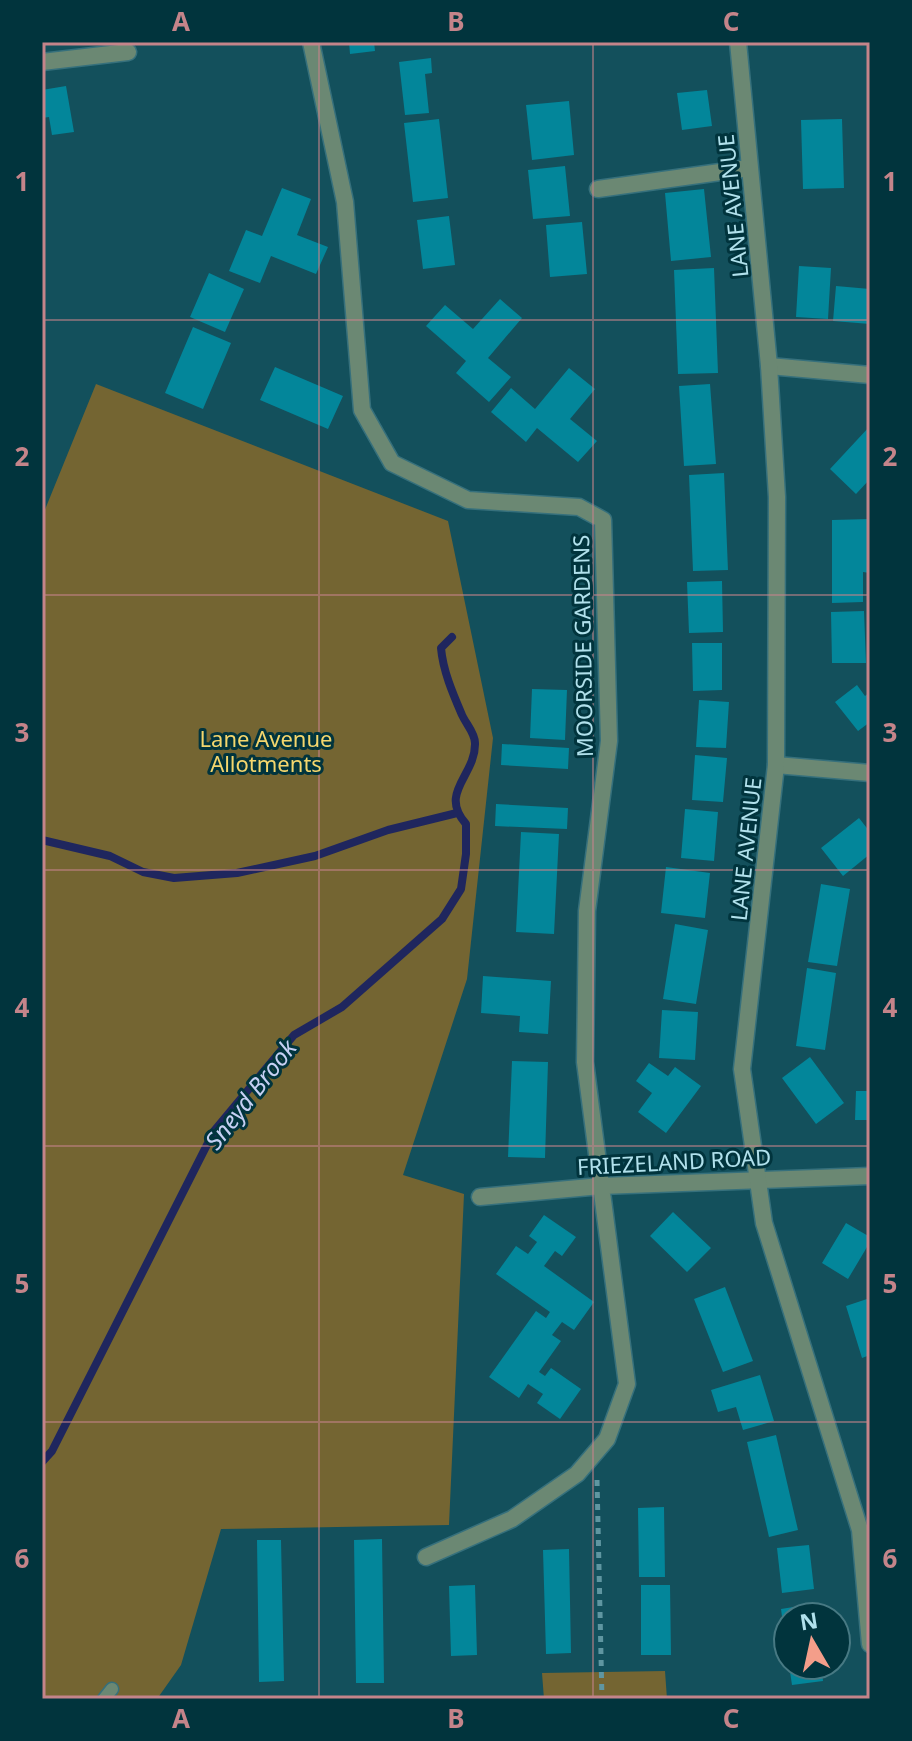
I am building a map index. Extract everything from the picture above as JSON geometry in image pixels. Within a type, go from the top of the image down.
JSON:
[{"type":"street","name":"MOORSIDE GARDENS","points":[[311,42],[345,202],[362,410],[392,463],[468,500],[579,507],[603,520],[609,741],[587,911],[585,1062],[601,1186]]},
{"type":"street","name":"LANE AVENUE","points":[[738,42],[769,366],[777,497],[776,765],[742,1069],[764,1223],[865,1530],[870,1644]]},
{"type":"street","points":[[42,62],[128,52]]},
{"type":"street","points":[[598,189],[749,168]]},
{"type":"street","points":[[769,366],[870,375]]},
{"type":"street","points":[[776,765],[870,773]]},
{"type":"street","name":"FRIEZELAND ROAD","points":[[480,1197],[601,1186],[870,1176]]},
{"type":"street","points":[[426,1557],[512,1519],[577,1474],[607,1439],[627,1384],[601,1186]]},
{"type":"path","points":[[597,1451],[602,1699]]},
{"type":"green space","name":"Lane Avenue Allotments","points":[[96,384],[448,521],[493,738],[467,979],[403,1175],[464,1194],[449,1525],[221,1529],[181,1665],[157,1699],[42,1699],[42,517]]},
{"type":"green space","points":[[665,1671],[667,1699],[544,1699],[542,1673]]},
{"type":"building","points":[[349,42],[374,42],[375,51],[350,54]]},
{"type":"building","points":[[431,58],[432,73],[425,74],[429,113],[405,115],[399,62]]},
{"type":"building","points":[[66,86],[74,132],[52,135],[49,117],[42,118],[42,90]]},
{"type":"building","points":[[707,90],[712,126],[682,130],[677,93]]},
{"type":"building","points":[[569,101],[574,155],[532,160],[526,105]]},
{"type":"building","points":[[439,119],[448,198],[413,202],[404,123]]},
{"type":"building","points":[[842,119],[844,188],[803,189],[801,120]]},
{"type":"building","points":[[565,166],[570,216],[533,219],[528,170]]},
{"type":"building","points":[[282,188],[311,199],[297,235],[328,247],[316,274],[271,256],[260,283],[229,271],[246,230],[262,236]]},
{"type":"building","points":[[704,189],[711,257],[671,261],[665,193]]},
{"type":"building","points":[[449,216],[455,265],[423,269],[417,220]]},
{"type":"building","points":[[582,222],[587,274],[550,277],[546,225]]},
{"type":"building","points":[[799,266],[831,268],[828,319],[796,317]]},
{"type":"building","points":[[714,268],[718,373],[678,374],[674,270]]},
{"type":"building","points":[[209,273],[244,289],[225,332],[190,317]]},
{"type":"building","points":[[836,286],[870,289],[870,324],[833,321]]},
{"type":"building","points":[[500,299],[522,318],[488,358],[511,377],[489,402],[456,373],[466,361],[426,326],[445,305],[473,329]]},
{"type":"building","points":[[193,327],[231,343],[203,409],[165,393]]},
{"type":"building","points":[[275,367],[343,396],[328,429],[260,400]]},
{"type":"building","points":[[569,368],[595,389],[570,419],[597,441],[578,462],[537,428],[526,442],[491,412],[511,388],[535,409]]},
{"type":"building","points":[[710,384],[716,464],[684,466],[679,386]]},
{"type":"building","points":[[870,426],[870,479],[856,494],[830,469]]},
{"type":"building","points":[[724,473],[728,570],[693,571],[689,475]]},
{"type":"building","points":[[870,519],[870,573],[863,572],[863,602],[832,603],[832,520]]},
{"type":"building","points":[[722,581],[723,632],[689,633],[687,582]]},
{"type":"building","points":[[864,611],[866,663],[832,663],[831,612]]},
{"type":"building","points":[[692,643],[722,643],[722,690],[693,691]]},
{"type":"building","points":[[857,685],[865,696],[870,692],[870,722],[858,731],[835,702]]},
{"type":"building","points":[[532,689],[567,690],[565,740],[530,738]]},
{"type":"building","points":[[699,700],[729,702],[726,748],[696,747]]},
{"type":"building","points":[[502,744],[569,748],[568,769],[501,765]]},
{"type":"building","points":[[695,755],[727,758],[723,802],[692,800]]},
{"type":"building","points":[[496,804],[568,808],[567,829],[495,826]]},
{"type":"building","points":[[685,809],[718,812],[714,861],[681,858]]},
{"type":"building","points":[[859,818],[870,832],[870,854],[843,876],[821,848]]},
{"type":"building","points":[[521,832],[559,834],[554,934],[516,932]]},
{"type":"building","points":[[666,867],[710,873],[705,918],[661,913]]},
{"type":"building","points":[[821,884],[850,889],[837,966],[808,962]]},
{"type":"building","points":[[675,924],[708,930],[696,1004],[663,999]]},
{"type":"building","points":[[807,968],[836,973],[825,1050],[796,1046]]},
{"type":"building","points":[[483,976],[551,981],[548,1034],[519,1032],[520,1016],[481,1013]]},
{"type":"building","points":[[662,1010],[698,1012],[695,1060],[659,1058]]},
{"type":"building","points":[[810,1057],[844,1103],[816,1124],[782,1078]]},
{"type":"building","points":[[512,1061],[548,1062],[545,1158],[508,1157]]},
{"type":"building","points":[[649,1063],[668,1076],[675,1067],[701,1086],[666,1133],[638,1112],[652,1093],[636,1081]]},
{"type":"building","points":[[856,1091],[870,1091],[870,1120],[855,1120]]},
{"type":"building","points":[[673,1212],[711,1248],[687,1272],[650,1236]]},
{"type":"building","points":[[544,1215],[576,1237],[562,1256],[555,1251],[544,1266],[594,1302],[574,1330],[562,1322],[552,1335],[561,1341],[539,1372],[545,1376],[551,1368],[581,1389],[560,1419],[537,1403],[543,1394],[528,1384],[519,1398],[489,1377],[536,1311],[546,1318],[550,1312],[496,1274],[516,1246],[528,1254],[537,1242],[529,1236]]},
{"type":"building","points":[[846,1223],[870,1237],[848,1279],[822,1263]]},
{"type":"building","points":[[725,1287],[753,1361],[723,1372],[694,1299]]},
{"type":"building","points":[[870,1298],[870,1355],[862,1358],[846,1306]]},
{"type":"building","points":[[760,1375],[774,1421],[743,1430],[736,1407],[718,1412],[711,1390]]},
{"type":"building","points":[[776,1435],[798,1530],[769,1537],[747,1442]]},
{"type":"building","points":[[664,1507],[665,1577],[639,1577],[638,1508]]},
{"type":"building","points":[[382,1539],[384,1683],[356,1683],[354,1540]]},
{"type":"building","points":[[257,1540],[281,1540],[284,1681],[259,1682]]},
{"type":"building","points":[[809,1545],[814,1589],[782,1593],[777,1548]]},
{"type":"building","points":[[569,1549],[571,1653],[546,1654],[543,1550]]},
{"type":"building","points":[[475,1585],[477,1655],[451,1656],[449,1586]]},
{"type":"building","points":[[641,1585],[670,1585],[671,1655],[641,1655]]},
{"type":"building","points":[[791,1681],[823,1681],[792,1685]]},
{"type":"waterway","name":"Sneyd Brook","points":[[42,1462],[52,1451],[214,1131],[294,1035],[342,1007],[442,919],[461,889],[466,824],[458,813],[456,802],[460,784],[474,755],[475,739],[455,699],[444,665],[441,648],[452,637]]},
{"type":"waterway","points":[[42,840],[110,856],[143,872],[174,878],[237,873],[315,856],[388,830],[457,813]]}]
